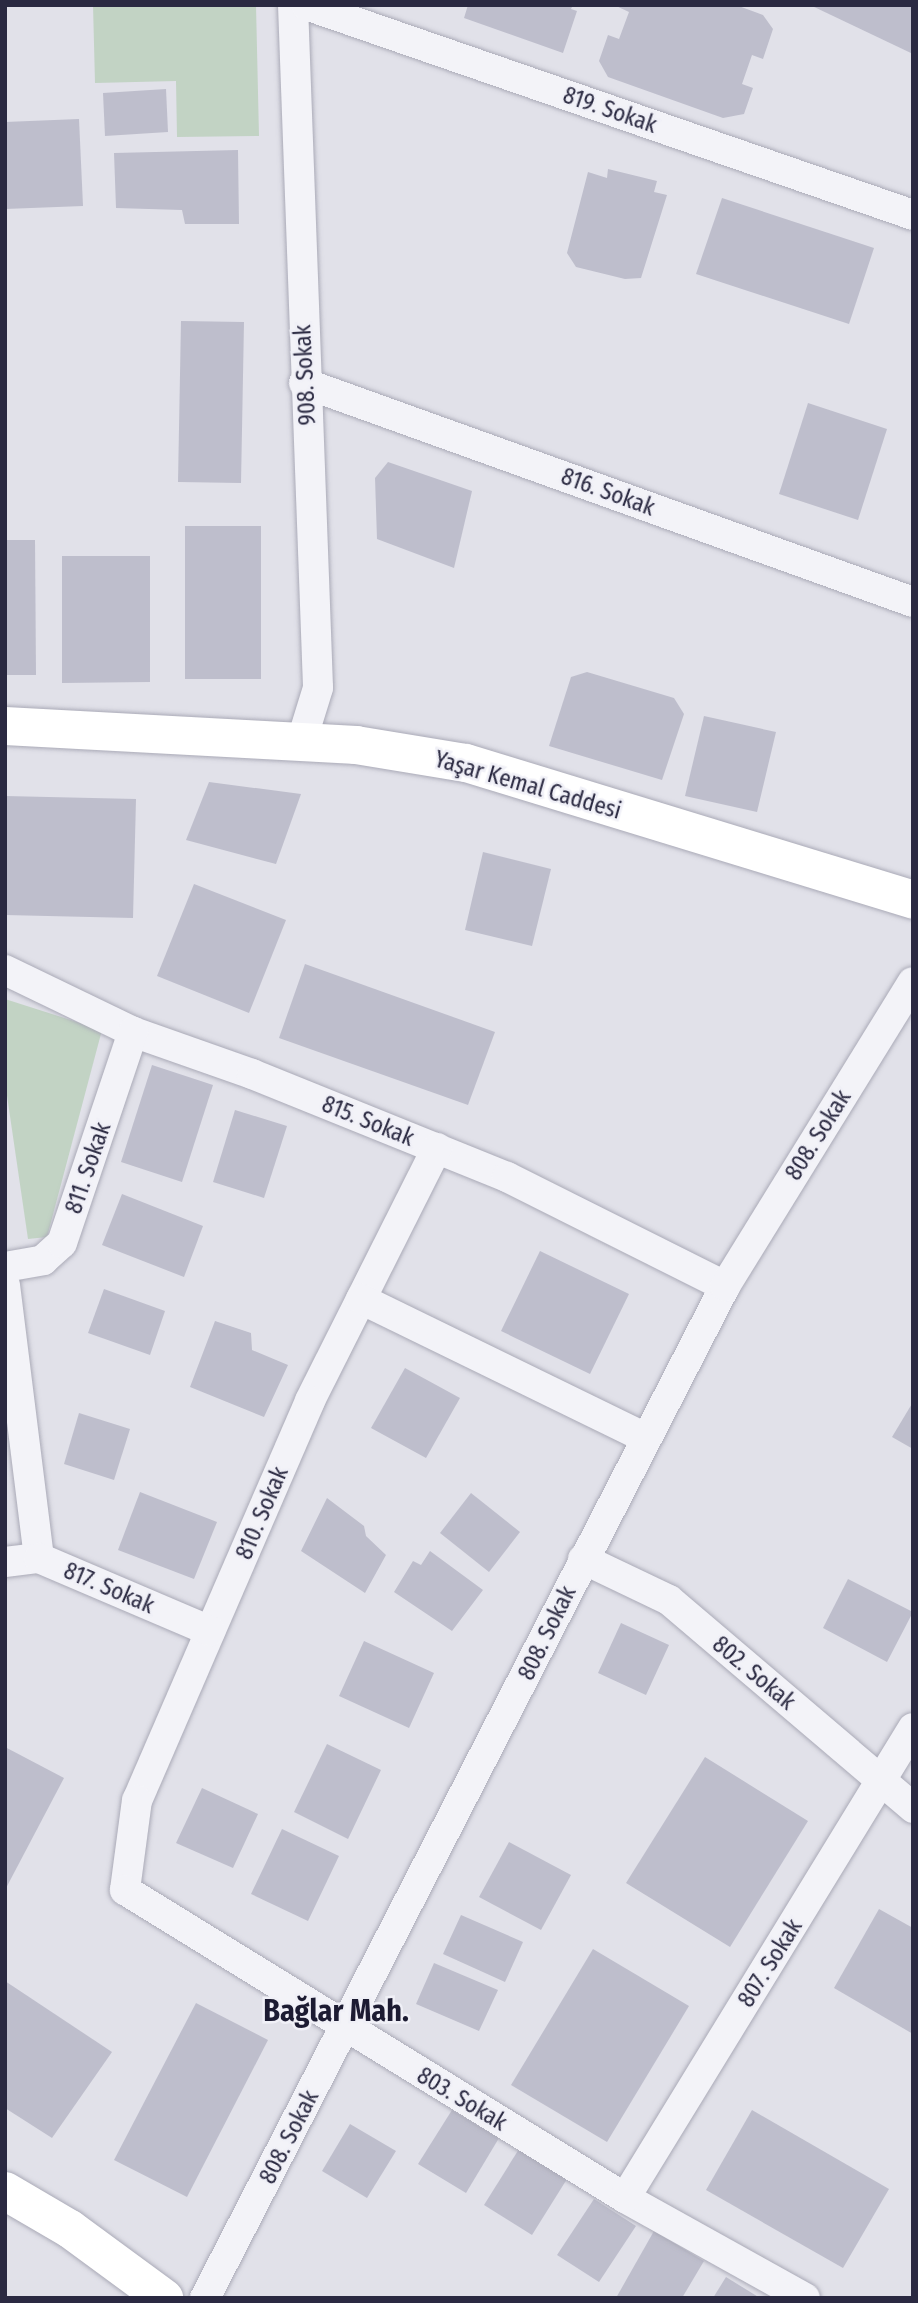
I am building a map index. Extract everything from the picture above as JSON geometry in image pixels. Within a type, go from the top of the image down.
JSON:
[{"type":"street","name":"908. Sokak","points":[[293,5],[304,383],[318,688],[301,743]]},
{"type":"street","name":"819. Sokak","points":[[306,5],[913,215]]},
{"type":"street","name":"816. Sokak","points":[[304,383],[913,602]]},
{"type":"street","name":"Yaşar Kemal Caddesi","points":[[5,726],[356,745],[466,764],[913,901]]},
{"type":"street","name":"815. Sokak","points":[[5,970],[133,1032],[252,1074],[507,1177],[725,1286]]},
{"type":"street","name":"808. Sokak","points":[[205,2298],[345,2029],[644,1437],[725,1286],[913,982]]},
{"type":"street","name":"811. Sokak","points":[[5,1267],[43,1261],[62,1243],[133,1032]]},
{"type":"street","name":"810. Sokak","points":[[125,1891],[137,1800],[310,1401],[437,1148]]},
{"type":"street","points":[[5,1285],[39,1558]]},
{"type":"street","points":[[361,1299],[644,1437]]},
{"type":"street","name":"817. Sokak","points":[[5,1562],[39,1558],[210,1631]]},
{"type":"street","name":"802. Sokak","points":[[583,1559],[669,1600],[913,1808]]},
{"type":"street","name":"807. Sokak","points":[[625,2198],[913,1728]]},
{"type":"street","name":"803. Sokak","points":[[125,1891],[345,2029],[625,2198],[805,2298]]},
{"type":"street","points":[[5,2191],[70,2229],[164,2298]]},
{"type":"green space","points":[[93,5],[256,5],[259,136],[177,137],[176,81],[95,83]]},
{"type":"green space","points":[[5,999],[102,1030],[47,1237],[28,1239],[5,1082]]},
{"type":"building","points":[[468,5],[573,5],[571,9],[577,11],[563,53],[464,18]]},
{"type":"building","points":[[614,5],[736,5],[763,15],[773,29],[763,59],[752,55],[742,84],[753,88],[744,114],[723,118],[608,77],[599,61],[608,35],[619,39],[629,12]]},
{"type":"building","points":[[810,5],[913,5],[913,54]]},
{"type":"building","points":[[166,89],[168,132],[105,136],[103,93]]},
{"type":"building","points":[[79,119],[83,206],[5,209],[5,122]]},
{"type":"building","points":[[238,150],[239,224],[185,224],[182,210],[116,208],[114,153]]},
{"type":"building","points":[[608,169],[657,181],[654,192],[667,195],[641,278],[625,279],[576,267],[567,253],[588,172],[607,178]]},
{"type":"building","points":[[722,198],[874,248],[849,324],[696,274]]},
{"type":"building","points":[[181,321],[244,322],[241,483],[178,482]]},
{"type":"building","points":[[808,403],[887,429],[858,520],[779,494]]},
{"type":"building","points":[[388,462],[472,491],[454,568],[377,539],[375,478]]},
{"type":"building","points":[[185,526],[261,526],[261,679],[185,679]]},
{"type":"building","points":[[5,540],[35,540],[36,675],[5,675]]},
{"type":"building","points":[[62,556],[150,556],[150,682],[62,683]]},
{"type":"building","points":[[587,672],[674,698],[684,714],[662,780],[549,746],[571,677]]},
{"type":"building","points":[[704,716],[776,732],[757,812],[685,796]]},
{"type":"building","points":[[209,782],[301,794],[276,864],[186,840]]},
{"type":"building","points":[[5,796],[136,799],[133,918],[5,915]]},
{"type":"building","points":[[483,852],[551,869],[532,946],[465,930]]},
{"type":"building","points":[[194,884],[286,920],[249,1013],[157,976]]},
{"type":"building","points":[[305,964],[495,1032],[468,1105],[279,1038]]},
{"type":"building","points":[[152,1065],[213,1085],[182,1182],[121,1162]]},
{"type":"building","points":[[235,1110],[287,1126],[264,1198],[213,1182]]},
{"type":"building","points":[[122,1194],[203,1226],[184,1277],[102,1245]]},
{"type":"building","points":[[540,1251],[629,1294],[590,1374],[501,1331]]},
{"type":"building","points":[[104,1289],[165,1311],[150,1355],[88,1333]]},
{"type":"building","points":[[215,1321],[251,1333],[252,1350],[288,1365],[264,1417],[190,1387]]},
{"type":"building","points":[[405,1368],[460,1398],[426,1458],[371,1428]]},
{"type":"building","points":[[913,1402],[913,1449],[892,1437]]},
{"type":"building","points":[[79,1413],[130,1429],[114,1480],[64,1464]]},
{"type":"building","points":[[140,1492],[217,1522],[194,1579],[118,1550]]},
{"type":"building","points":[[471,1493],[520,1532],[489,1572],[440,1533]]},
{"type":"building","points":[[327,1498],[364,1526],[366,1536],[386,1555],[365,1593],[301,1551]]},
{"type":"building","points":[[430,1551],[483,1590],[452,1631],[394,1592],[413,1561],[421,1565]]},
{"type":"building","points":[[848,1579],[913,1612],[887,1662],[823,1628]]},
{"type":"building","points":[[621,1623],[669,1645],[646,1695],[598,1673]]},
{"type":"building","points":[[364,1641],[434,1673],[409,1728],[339,1696]]},
{"type":"building","points":[[327,1744],[381,1770],[348,1839],[294,1812]]},
{"type":"building","points":[[5,1747],[64,1778],[5,1890]]},
{"type":"building","points":[[705,1757],[808,1821],[730,1947],[626,1883]]},
{"type":"building","points":[[202,1788],[258,1814],[233,1868],[176,1843]]},
{"type":"building","points":[[282,1829],[339,1856],[308,1921],[251,1894]]},
{"type":"building","points":[[509,1842],[571,1875],[541,1930],[479,1897]]},
{"type":"building","points":[[879,1909],[913,1928],[913,2034],[834,1988]]},
{"type":"building","points":[[461,1915],[523,1942],[505,1982],[443,1954]]},
{"type":"building","points":[[593,1949],[689,2006],[607,2142],[511,2085]]},
{"type":"building","points":[[434,1963],[498,1990],[479,2031],[416,2004]]},
{"type":"building","points":[[5,1981],[112,2052],[52,2138],[5,2108]]},
{"type":"building","points":[[196,2003],[268,2040],[187,2197],[114,2160]]},
{"type":"building","points":[[452,2110],[499,2138],[466,2193],[418,2164]]},
{"type":"building","points":[[752,2110],[889,2189],[843,2268],[706,2190]]},
{"type":"building","points":[[350,2124],[396,2151],[367,2198],[322,2171]]},
{"type":"building","points":[[519,2149],[567,2179],[532,2235],[484,2205]]},
{"type":"building","points":[[594,2199],[636,2226],[599,2282],[557,2255]]},
{"type":"building","points":[[654,2231],[704,2261],[682,2298],[616,2298]]},
{"type":"building","points":[[726,2277],[760,2298],[713,2298]]},
{"type":"district","name":"Bağlar Mah.","points":[[336,2011]]}]
